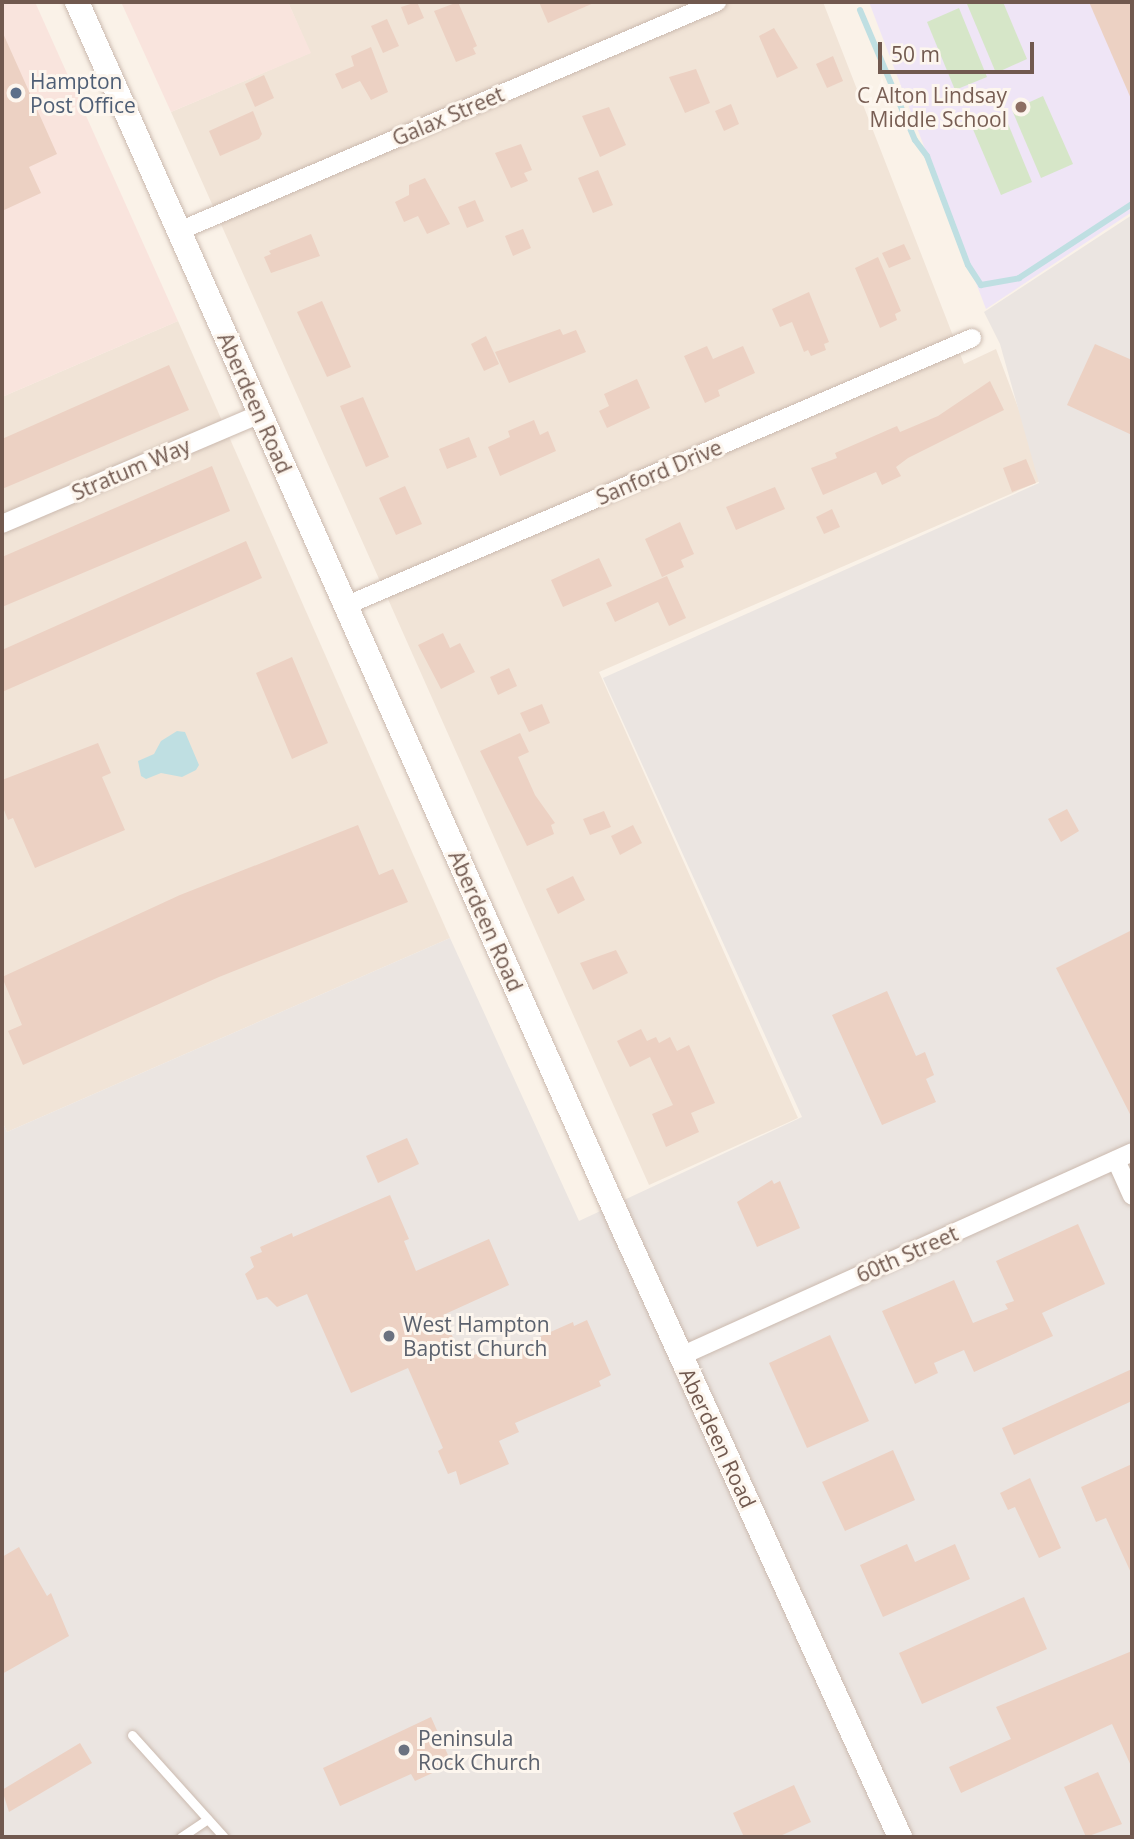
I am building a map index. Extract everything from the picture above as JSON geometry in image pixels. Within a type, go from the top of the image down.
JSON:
[{"type":"main road","name":"Aberdeen Road","points":[[77,2],[345,607],[900,1837]]},
{"type":"street","name":"Galax Street","points":[[178,231],[716,2]]},
{"type":"street","name":"Sanford Drive","points":[[345,607],[972,338]]},
{"type":"street","name":"Stratum Way","points":[[2,524],[260,414]]},
{"type":"street","name":"60th Street","points":[[681,1356],[1124,1156]]},
{"type":"street","points":[[1124,1156],[1132,1196]]},
{"type":"lane","points":[[132,1735],[224,1837]]},
{"type":"lane","points":[[181,1837],[208,1819]]},
{"type":"shaded area","points":[[2,2],[35,2],[178,321],[2,397]]},
{"type":"shaded area","points":[[121,2],[288,2],[311,53],[171,112]]},
{"type":"shaded area","points":[[288,2],[823,2],[964,364],[996,349],[1045,479],[599,672],[798,1118],[649,1185],[171,112],[310,53]]},
{"type":"shaded area","name":"C Alton Lindsay Middle School","points":[[869,2],[1132,2],[1132,212],[986,309]]},
{"type":"shaded area","points":[[1132,215],[1132,1837],[2,1837],[2,1121],[7,1132],[450,938],[579,1221],[802,1117],[603,678],[1039,483],[1000,344],[984,312]]},
{"type":"shaded area","points":[[178,321],[450,938],[7,1132],[2,1121],[2,397]]},
{"type":"green space","points":[[1003,2],[1027,59],[996,73],[967,4]]},
{"type":"green space","points":[[959,8],[987,77],[955,90],[927,22]]},
{"type":"green space","points":[[1043,96],[1073,164],[1041,178],[1012,110]]},
{"type":"green space","points":[[1004,114],[1032,182],[1001,195],[972,127]]},
{"type":"water","points":[[177,731],[185,732],[199,765],[196,770],[182,777],[161,773],[146,779],[141,776],[138,761],[154,754],[161,741]]},
{"type":"building","points":[[417,2],[424,18],[408,25],[401,7]]},
{"type":"building","points":[[458,2],[477,46],[473,48],[476,54],[456,62],[434,11]]},
{"type":"building","points":[[539,2],[596,2],[548,23]]},
{"type":"building","points":[[1089,2],[1132,2],[1132,101]]},
{"type":"building","points":[[387,19],[399,46],[383,53],[371,26]]},
{"type":"building","points":[[774,28],[798,68],[777,78],[759,36]]},
{"type":"building","name":"Hampton Post Office","points":[[2,31],[57,154],[29,167],[41,193],[2,211]]},
{"type":"building","points":[[371,47],[388,92],[371,100],[360,81],[342,89],[335,74],[354,66],[351,56]]},
{"type":"building","points":[[833,56],[843,81],[827,88],[816,64]]},
{"type":"building","points":[[696,69],[710,103],[685,113],[669,77]]},
{"type":"building","points":[[264,75],[274,98],[255,107],[245,84]]},
{"type":"building","points":[[731,104],[739,124],[724,131],[715,111]]},
{"type":"building","points":[[609,107],[626,145],[600,157],[582,116]]},
{"type":"building","points":[[253,111],[262,134],[259,139],[220,156],[209,131]]},
{"type":"building","points":[[521,144],[532,170],[524,173],[528,181],[511,188],[495,153]]},
{"type":"building","points":[[598,170],[613,205],[593,213],[578,178]]},
{"type":"building","points":[[425,178],[450,224],[427,234],[418,216],[404,222],[395,202],[409,195],[409,185]]},
{"type":"building","points":[[475,200],[484,221],[467,228],[458,207]]},
{"type":"building","points":[[523,229],[531,248],[513,256],[505,236]]},
{"type":"building","points":[[311,234],[320,256],[271,273],[264,257],[271,254],[269,251]]},
{"type":"building","points":[[904,244],[911,259],[889,268],[882,253]]},
{"type":"building","points":[[878,257],[901,311],[895,314],[897,320],[880,328],[855,268]]},
{"type":"building","points":[[809,292],[829,342],[824,344],[826,350],[811,356],[808,350],[804,352],[792,322],[780,327],[772,309]]},
{"type":"building","points":[[322,301],[351,367],[327,377],[297,312]]},
{"type":"building","points":[[560,329],[563,335],[576,330],[586,352],[509,383],[495,352]]},
{"type":"building","points":[[486,336],[499,364],[484,371],[471,344]]},
{"type":"building","points":[[1095,344],[1132,360],[1132,435],[1067,405]]},
{"type":"building","points":[[707,346],[713,359],[743,346],[755,373],[718,390],[720,396],[705,403],[684,356]]},
{"type":"building","points":[[169,365],[189,410],[2,489],[2,439]]},
{"type":"building","points":[[637,379],[650,408],[607,428],[599,411],[609,406],[604,394]]},
{"type":"building","points":[[990,381],[1004,410],[908,458],[896,467],[901,476],[882,485],[876,472],[823,495],[811,468],[837,458],[835,453],[897,426],[900,432],[938,416]]},
{"type":"building","points":[[363,397],[389,457],[366,467],[340,406]]},
{"type":"building","points":[[534,420],[540,435],[548,431],[556,451],[500,476],[488,447],[510,437],[508,431]]},
{"type":"building","points":[[469,437],[477,457],[447,469],[439,449]]},
{"type":"building","points":[[1026,459],[1036,483],[1012,492],[1003,468]]},
{"type":"building","points":[[212,466],[230,511],[2,607],[2,557]]},
{"type":"building","points":[[405,486],[422,524],[396,535],[379,498]]},
{"type":"building","points":[[775,487],[785,509],[736,530],[726,507]]},
{"type":"building","points":[[832,509],[840,527],[824,534],[816,517]]},
{"type":"building","points":[[680,522],[694,554],[681,560],[684,567],[662,577],[645,539]]},
{"type":"building","points":[[246,541],[262,578],[2,692],[2,650]]},
{"type":"building","points":[[599,558],[612,586],[563,607],[551,580]]},
{"type":"building","points":[[667,576],[686,618],[669,626],[658,602],[615,622],[606,603]]},
{"type":"building","points":[[443,633],[450,648],[460,643],[475,672],[441,689],[418,645]]},
{"type":"building","points":[[292,657],[328,743],[292,759],[256,673]]},
{"type":"building","points":[[509,668],[517,686],[498,695],[490,677]]},
{"type":"building","points":[[542,704],[550,723],[529,732],[520,713]]},
{"type":"building","points":[[520,733],[529,752],[518,757],[535,795],[555,823],[551,825],[554,834],[527,846],[480,751]]},
{"type":"building","points":[[98,743],[111,773],[102,777],[125,830],[35,868],[13,818],[8,820],[2,805],[2,780]]},
{"type":"building","points":[[1067,809],[1079,831],[1061,842],[1048,819]]},
{"type":"building","points":[[604,811],[611,827],[590,835],[583,819]]},
{"type":"building","points":[[358,825],[379,875],[393,869],[408,902],[219,977],[23,1065],[8,1031],[22,1025],[2,977],[180,895]]},
{"type":"building","points":[[633,825],[642,843],[620,855],[611,836]]},
{"type":"building","points":[[573,876],[585,900],[558,914],[546,889]]},
{"type":"building","points":[[1132,930],[1132,1118],[1056,968]]},
{"type":"building","points":[[616,950],[628,973],[593,990],[580,963]]},
{"type":"building","points":[[887,991],[916,1056],[925,1052],[934,1075],[926,1079],[936,1102],[882,1125],[832,1015]]},
{"type":"building","points":[[641,1029],[647,1041],[656,1037],[659,1043],[670,1037],[677,1051],[689,1045],[715,1103],[691,1113],[699,1132],[666,1147],[652,1114],[673,1105],[650,1057],[630,1067],[617,1041]]},
{"type":"building","points":[[407,1138],[419,1164],[378,1183],[366,1156]]},
{"type":"building","points":[[772,1180],[774,1184],[780,1181],[800,1228],[757,1247],[737,1202]]},
{"type":"building","name":"West Hampton Baptist Church","points":[[390,1195],[409,1239],[404,1241],[416,1271],[489,1239],[509,1285],[443,1315],[463,1360],[483,1351],[487,1360],[573,1322],[574,1326],[587,1320],[611,1375],[599,1381],[601,1386],[515,1423],[519,1432],[499,1441],[509,1464],[460,1485],[456,1471],[448,1474],[438,1451],[443,1448],[408,1368],[351,1393],[307,1294],[277,1307],[267,1297],[257,1300],[245,1274],[254,1267],[250,1257],[262,1252],[260,1247],[292,1233],[293,1237]]},
{"type":"building","points":[[1078,1224],[1105,1284],[1042,1313],[1053,1336],[974,1372],[964,1350],[934,1363],[938,1373],[915,1384],[882,1311],[954,1280],[973,1323],[1008,1309],[1005,1304],[1014,1301],[996,1261]]},
{"type":"building","points":[[830,1335],[869,1421],[807,1448],[769,1363]]},
{"type":"building","points":[[1132,1369],[1132,1401],[1014,1455],[1002,1428]]},
{"type":"building","points":[[893,1450],[915,1500],[845,1531],[822,1482]]},
{"type":"building","points":[[1132,1464],[1132,1575],[1106,1518],[1096,1522],[1081,1487]]},
{"type":"building","points":[[1030,1478],[1061,1548],[1039,1558],[1015,1507],[1008,1510],[1000,1493]]},
{"type":"building","points":[[907,1544],[915,1562],[955,1544],[970,1579],[883,1617],[860,1565]]},
{"type":"building","points":[[19,1547],[47,1596],[51,1593],[69,1636],[2,1674],[2,1557]]},
{"type":"building","points":[[1024,1597],[1047,1649],[922,1704],[899,1653]]},
{"type":"building","points":[[1132,1651],[1132,1768],[1112,1724],[961,1793],[949,1767],[1011,1739],[996,1707]]},
{"type":"building","name":"Peninsula Rock Church","points":[[431,1717],[452,1764],[415,1781],[411,1774],[340,1806],[323,1768]]},
{"type":"building","points":[[80,1743],[92,1763],[9,1812],[2,1790]]},
{"type":"building","points":[[1098,1772],[1122,1824],[1086,1837],[1064,1787]]},
{"type":"building","points":[[794,1785],[811,1822],[778,1837],[744,1837],[733,1813]]},
{"type":"waterway","points":[[860,10],[915,140],[927,156],[968,265],[981,285],[1019,278],[1132,204]]},
{"type":"place","name":"Hampton Post Office","points":[[16,93]]},
{"type":"place","name":"C Alton Lindsay Middle School","points":[[1021,107]]},
{"type":"place","name":"West Hampton Baptist Church","points":[[389,1336]]},
{"type":"place","name":"Peninsula Rock Church","points":[[404,1750]]}]
